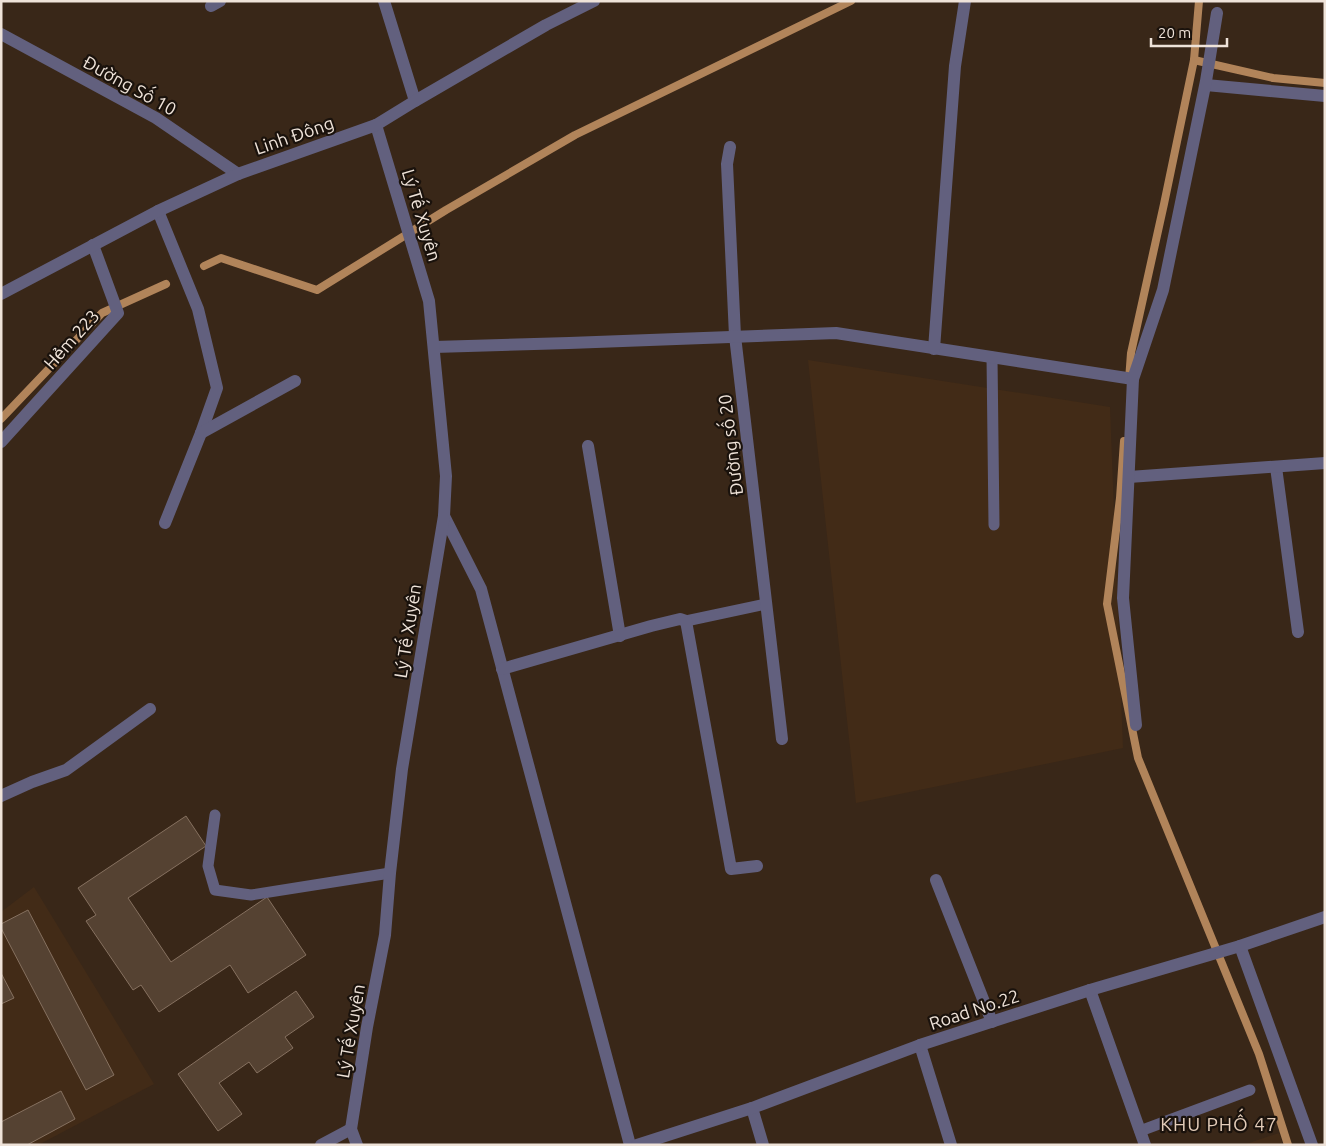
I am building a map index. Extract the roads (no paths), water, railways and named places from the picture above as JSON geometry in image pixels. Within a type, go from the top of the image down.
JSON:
[{"type":"street","points":[[384,1],[415,101]]},
{"type":"street","name":"Linh Đông","points":[[1,294],[158,211],[238,174],[376,126],[415,101],[546,25],[594,1]]},
{"type":"street","points":[[934,349],[955,66],[965,1]]},
{"type":"street","points":[[1136,725],[1123,598],[1132,378],[1163,290],[1206,83],[1217,13]]},
{"type":"street","name":"Đường Số 10","points":[[1,34],[156,118],[238,174]]},
{"type":"street","points":[[1206,83],[1325,96]]},
{"type":"street","name":"Lý Tế Xuyên","points":[[357,1145],[351,1129],[367,1027],[385,935],[402,770],[444,516],[446,476],[429,301],[376,126]]},
{"type":"street","name":"Đường số 20","points":[[730,147],[727,164],[735,336],[782,739]]},
{"type":"street","points":[[158,211],[198,309],[217,388],[165,523]]},
{"type":"street","name":"Hẻm 223","points":[[1,442],[118,313],[93,245]]},
{"type":"street","points":[[434,347],[836,333],[1132,378]]},
{"type":"street","points":[[201,433],[295,381]]},
{"type":"street","points":[[588,446],[620,636]]},
{"type":"street","points":[[1129,477],[1325,463]]},
{"type":"street","points":[[1276,467],[1298,632]]},
{"type":"street","points":[[444,516],[481,589],[630,1145]]},
{"type":"street","points":[[502,669],[651,626],[680,619],[686,621],[731,869],[757,866]]},
{"type":"street","points":[[1,796],[66,770],[150,709]]},
{"type":"street","points":[[936,880],[992,1022]]},
{"type":"street","name":"Road No.22","points":[[637,1145],[752,1108],[920,1045],[1090,990],[1236,947],[1325,917]]},
{"type":"street","points":[[1236,947],[1312,1145]]},
{"type":"street","points":[[1090,990],[1145,1145]]},
{"type":"street","points":[[920,1045],[951,1145]]},
{"type":"street","points":[[752,1108],[763,1145]]},
{"type":"street","points":[[321,1145],[351,1129]]},
{"type":"lane","points":[[992,357],[994,525]]},
{"type":"lane","points":[[686,621],[766,604]]},
{"type":"lane","points":[[215,815],[208,866],[215,890],[251,895],[390,873]]},
{"type":"lane","points":[[1140,1131],[1250,1090]]},
{"type":"waterway","points":[[204,266],[221,258],[317,290],[446,210],[575,135],[851,1]]},
{"type":"waterway","points":[[1129,380],[1131,353],[1194,60],[1199,1]]},
{"type":"waterway","points":[[1194,60],[1273,78],[1325,83]]},
{"type":"waterway","points":[[1,419],[102,313],[166,284]]},
{"type":"waterway","points":[[1124,441],[1120,498],[1107,604],[1138,758],[1259,1054],[1288,1145]]},
{"type":"district","name":"KHU PHỐ 47","points":[[1219,1124]]}]
